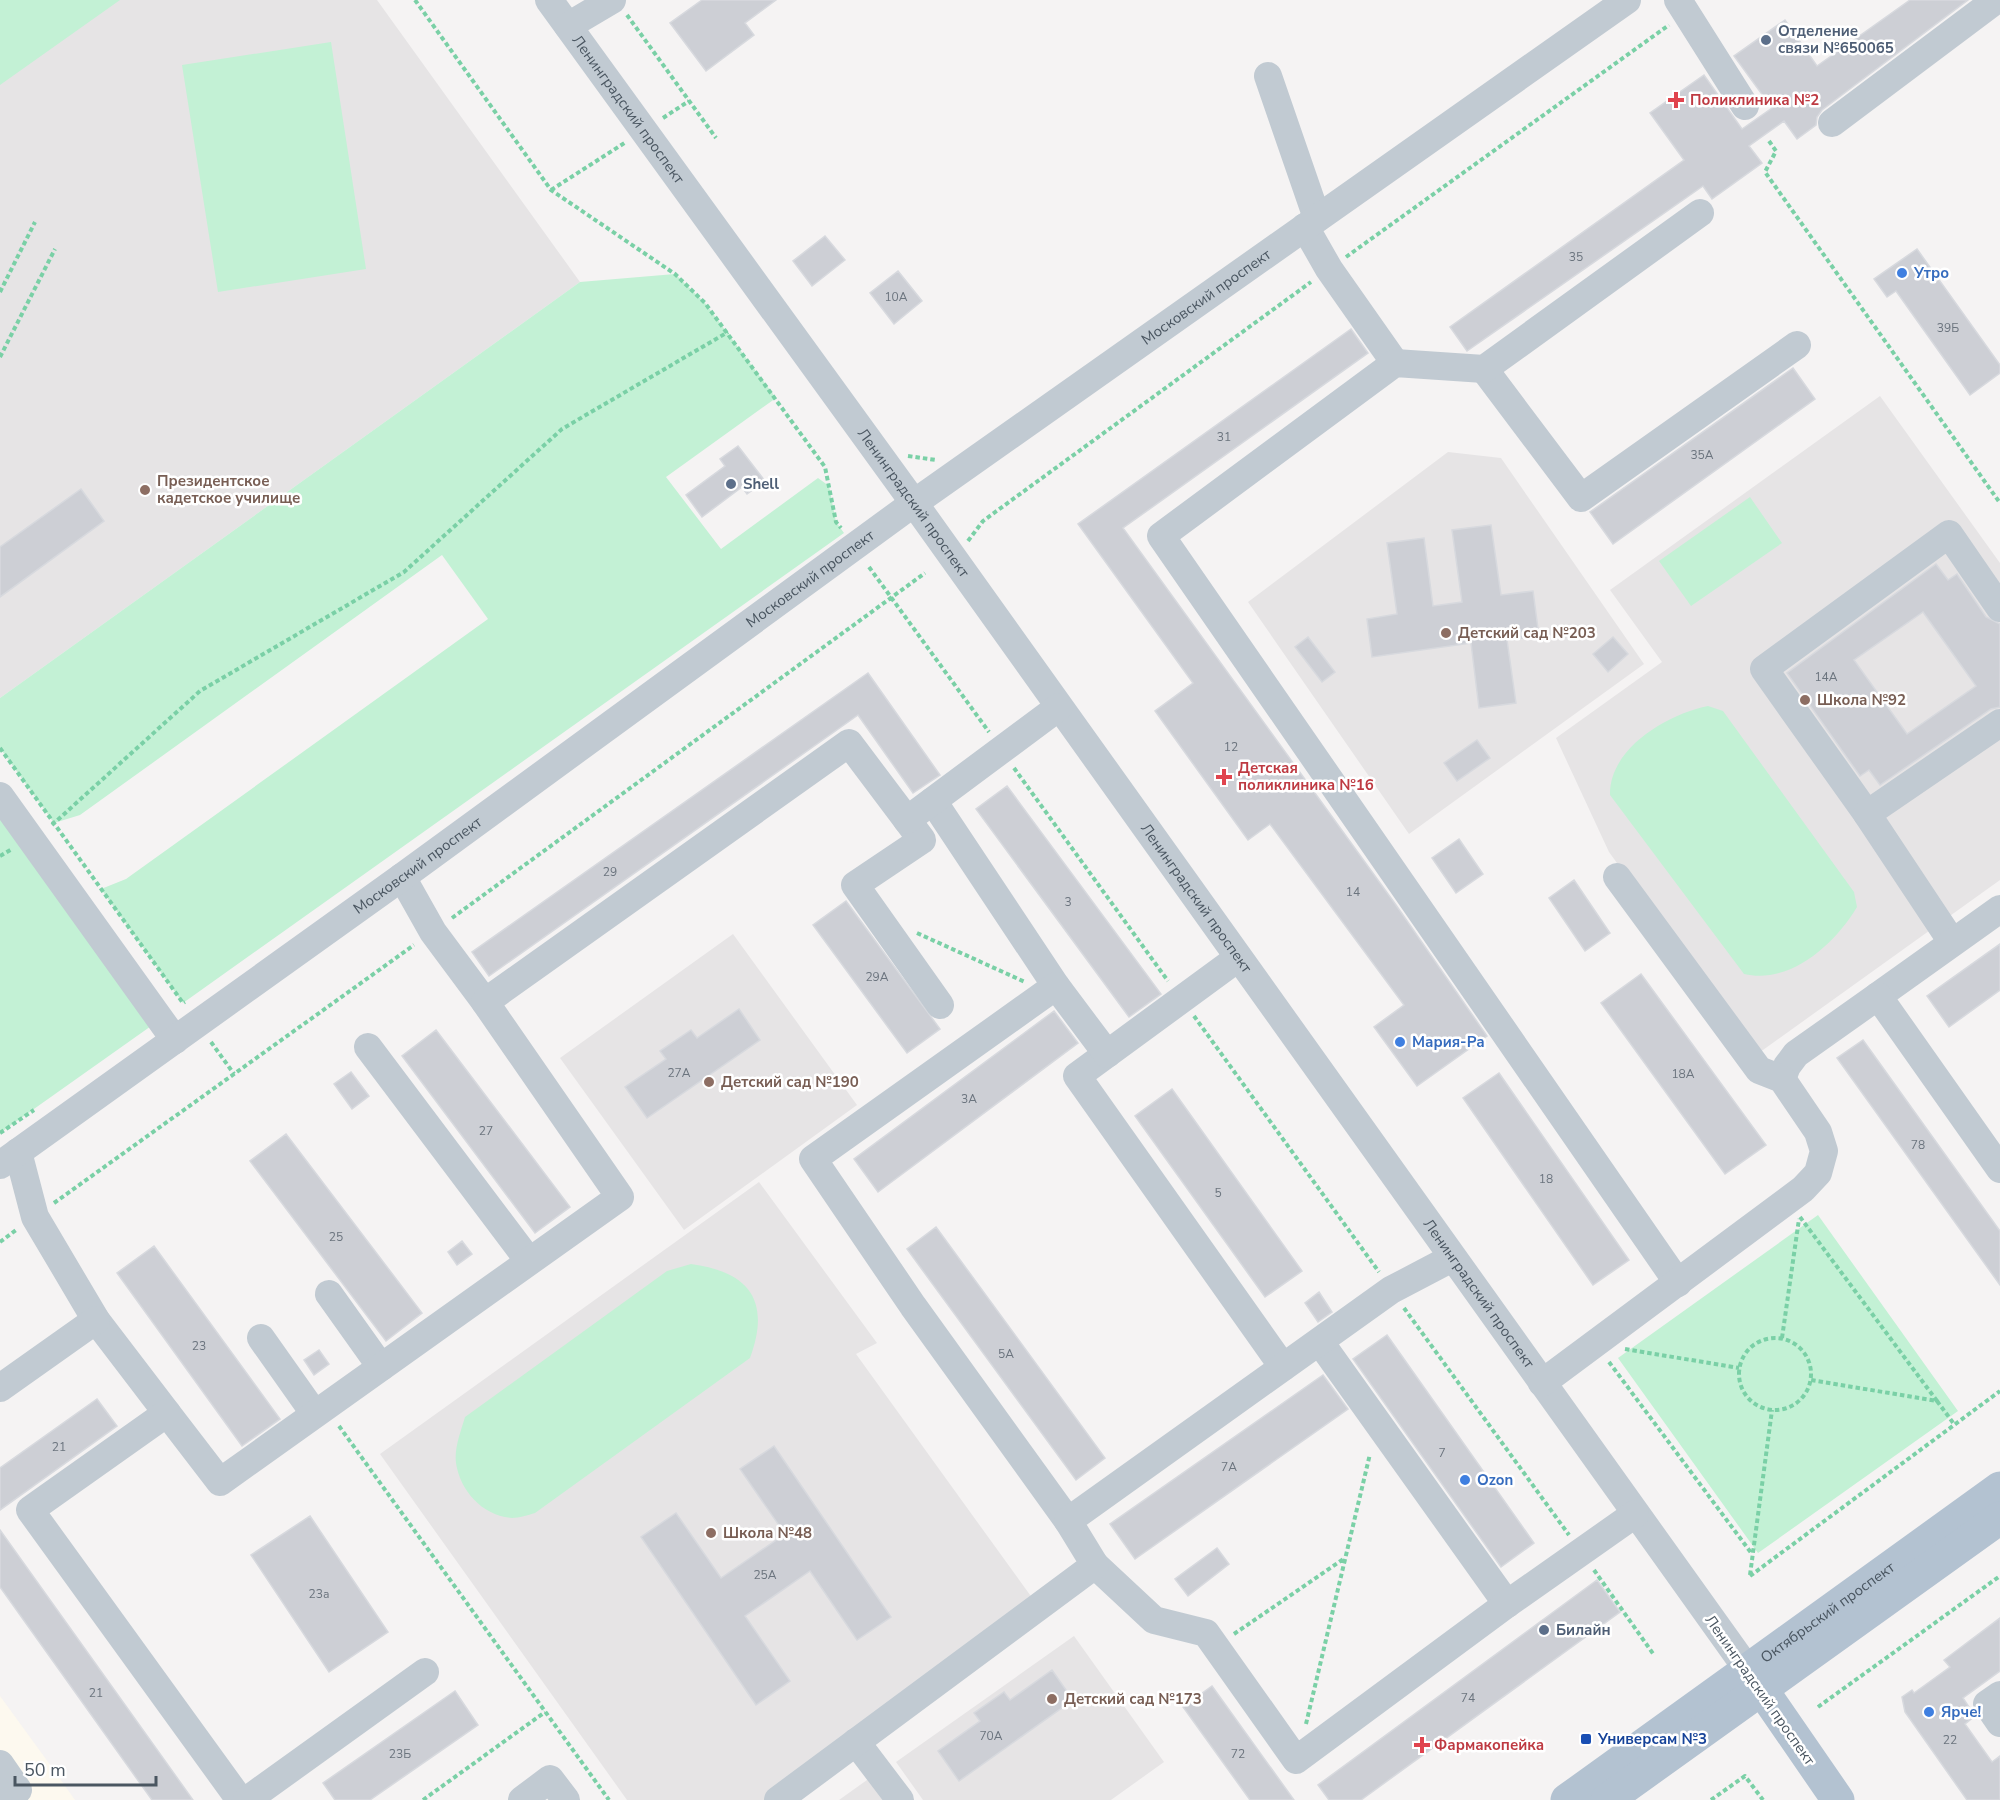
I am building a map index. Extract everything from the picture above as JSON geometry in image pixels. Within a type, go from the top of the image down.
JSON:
[{"type":"main road","name":"Октябрьский проспект","points":[[1607,1800],[1754,1680],[2000,1488]]},
{"type":"main road","name":"Октябрьский проспект","points":[[1567,1800],[2000,1518]]},
{"type":"main road","name":"Ленинградский проспект","points":[[1754,1680],[1838,1800]]},
{"type":"street","name":"Ленинградский проспект","points":[[549,0],[914,503],[1754,1680]]},
{"type":"street","name":"Московский проспект","points":[[9,1158],[402,877],[914,503],[1627,0]]},
{"type":"street","points":[[1678,0],[1745,106]]},
{"type":"street","points":[[1832,123],[1996,0]]},
{"type":"street","points":[[568,26],[617,5]]},
{"type":"street","points":[[1268,76],[1311,223],[1329,269],[1395,363]]},
{"type":"street","points":[[1678,1283],[1161,536],[1395,363],[1484,369],[1700,213]]},
{"type":"street","points":[[1484,369],[1581,498],[1797,345]]},
{"type":"street","points":[[1952,942],[1867,814],[1764,669],[1949,534],[2000,608]]},
{"type":"street","points":[[907,820],[1059,707]]},
{"type":"street","points":[[1867,814],[2000,723]]},
{"type":"street","points":[[485,1002],[849,744],[922,840],[855,885],[940,1005]]},
{"type":"street","points":[[0,796],[42,831],[175,1040]]},
{"type":"street","points":[[933,801],[1052,989],[1107,1054]]},
{"type":"street","points":[[9,1158],[35,1217],[96,1320],[220,1482],[620,1197],[485,1002],[433,932],[402,877]]},
{"type":"street","points":[[1542,1383],[1678,1283],[1801,1202],[1818,1173],[1824,1151],[1818,1132],[1782,1079],[1760,1070],[1617,877]]},
{"type":"street","points":[[1782,1079],[1787,1066],[1796,1054],[2000,909]]},
{"type":"street","points":[[1238,958],[1077,1076],[1283,1367]]},
{"type":"street","points":[[1052,989],[813,1159],[914,1306],[1068,1521],[1095,1565],[1154,1620],[1206,1633],[1296,1760],[1507,1604],[1635,1514]]},
{"type":"street","points":[[1878,996],[2000,1169]]},
{"type":"street","points":[[368,1047],[529,1261]]},
{"type":"street","points":[[1068,1521],[1391,1290],[1452,1258]]},
{"type":"street","points":[[329,1294],[381,1367]]},
{"type":"street","points":[[0,1388],[96,1320]]},
{"type":"street","points":[[261,1338],[320,1410]]},
{"type":"street","points":[[1320,1342],[1507,1604]]},
{"type":"street","points":[[168,1413],[30,1510],[240,1800]]},
{"type":"street","points":[[778,1800],[1095,1565]]},
{"type":"street","points":[[247,1800],[425,1672]]},
{"type":"street","points":[[2000,1695],[1987,1704],[2000,1723]]},
{"type":"street","points":[[856,1742],[900,1800]]},
{"type":"street","points":[[0,1764],[18,1790],[3,1800]]},
{"type":"street","points":[[522,1800],[550,1779],[566,1800]]},
{"type":"path","points":[[415,0],[551,190],[675,274],[705,303],[825,467],[836,522],[844,533]]},
{"type":"path","points":[[617,5],[716,138]]},
{"type":"path","points":[[551,190],[689,101]]},
{"type":"path","points":[[1769,141],[1776,151],[1765,172],[2000,503]]},
{"type":"path","points":[[0,291],[36,222]]},
{"type":"path","points":[[0,357],[55,249]]},
{"type":"path","points":[[0,856],[42,831],[200,691],[404,572],[562,429],[728,332]]},
{"type":"path","points":[[905,456],[940,461]]},
{"type":"path","points":[[964,546],[983,520]]},
{"type":"path","points":[[869,567],[1654,1655]]},
{"type":"path","points":[[890,597],[925,573]]},
{"type":"path","points":[[0,748],[42,831],[183,1003]]},
{"type":"path","points":[[916,933],[1052,989]]},
{"type":"path","points":[[210,1041],[234,1074]]},
{"type":"path","points":[[1782,1338],[1801,1202]]},
{"type":"path","points":[[1801,1202],[1954,1424]]},
{"type":"path","points":[[1782,1338],[1795,1343],[1803,1350],[1812,1369],[1811,1380],[1803,1398],[1795,1405],[1772,1410],[1755,1404],[1747,1398],[1739,1378],[1739,1368],[1748,1349],[1756,1343],[1765,1339],[1782,1338]]},
{"type":"path","points":[[1596,1344],[1739,1368]]},
{"type":"path","points":[[1596,1344],[1752,1554]]},
{"type":"path","points":[[1811,1380],[1937,1401]]},
{"type":"path","points":[[1772,1410],[1750,1576],[2000,1391]]},
{"type":"path","points":[[320,1410],[609,1800]]},
{"type":"path","points":[[1305,1730],[1370,1455]]},
{"type":"path","points":[[1234,1634],[1345,1558]]},
{"type":"path","points":[[1818,1707],[2000,1576]]},
{"type":"path","points":[[423,1800],[545,1712]]},
{"type":"path","points":[[1711,1800],[1745,1776],[1763,1800]]},
{"type":"shaded area","name":"Президентское кадетское училище","points":[[0,0],[377,0],[580,282],[0,698]]},
{"type":"shaded area","name":"Школа №92","points":[[1880,396],[2000,563],[2000,880],[1756,1055],[1609,852],[1556,738],[1662,662],[1610,590]]},
{"type":"shaded area","name":"Детский сад №203","points":[[1448,452],[1501,458],[1644,664],[1409,834],[1248,602]]},
{"type":"shaded area","name":"Детский сад №190","points":[[733,934],[857,1105],[684,1230],[560,1058]]},
{"type":"shaded area","name":"Школа №48","points":[[759,1182],[877,1343],[856,1354],[1043,1613],[776,1800],[627,1800],[380,1454]]},
{"type":"shaded area","name":"Детский сад №173","points":[[1074,1636],[1164,1762],[1111,1800],[923,1800],[896,1762]]},
{"type":"shaded area","points":[[0,1696],[51,1766],[75,1800],[0,1800]]},
{"type":"shaded area","points":[[874,1775],[891,1800],[839,1800]]},
{"type":"green space","points":[[0,0],[120,0],[0,85]]},
{"type":"green space","points":[[331,42],[366,269],[218,292],[182,65]]},
{"type":"green space","points":[[675,274],[705,303],[776,398],[666,477],[721,549],[818,478],[829,486],[836,522],[844,533],[183,1003],[101,889],[126,879],[488,619],[442,555],[80,815],[54,823],[0,748],[0,698],[580,282]]},
{"type":"green space","points":[[1750,497],[1782,543],[1691,606],[1659,561]]},
{"type":"green space","points":[[1708,706],[1723,711],[1854,892],[1857,907],[1837,935],[1810,958],[1778,973],[1761,976],[1744,974],[1610,795],[1612,778],[1619,762],[1630,748],[1659,725],[1692,710]]},
{"type":"green space","points":[[0,796],[161,1019],[0,1133]]},
{"type":"green space","points":[[1818,1215],[1958,1411],[1758,1553],[1618,1358]]},
{"type":"green space","points":[[691,1264],[728,1274],[741,1282],[750,1293],[756,1305],[758,1320],[750,1358],[535,1513],[515,1518],[501,1516],[475,1500],[462,1483],[456,1463],[457,1446],[465,1417],[667,1271]]},
{"type":"building","points":[[702,0],[776,0],[745,23],[754,35],[706,71],[670,23]]},
{"type":"building","points":[[1910,0],[1968,0],[1822,110],[1817,117],[1816,125],[1797,139],[1784,121],[1749,146],[1762,163],[1712,199],[1703,186],[1467,351],[1450,327],[1684,160],[1650,113],[1704,75],[1742,129],[1772,108],[1734,56],[1785,20],[1817,66]]},
{"type":"building","points":[[825,236],[845,260],[812,286],[793,261]]},
{"type":"building","points":[[1917,249],[2000,365],[2000,373],[1970,395],[1896,291],[1887,297],[1874,279]]},
{"type":"building","points":[[898,271],[922,301],[894,324],[870,293]]},
{"type":"building","points":[[1351,329],[1368,353],[1123,528],[1396,905],[1487,1036],[1417,1086],[1374,1027],[1404,1005],[1270,824],[1248,840],[1155,711],[1193,683],[1078,524]]},
{"type":"building","points":[[1793,368],[1815,399],[1613,544],[1590,512]]},
{"type":"building","name":"Shell","points":[[738,446],[765,481],[747,494],[742,487],[702,517],[686,495],[725,466],[720,459]]},
{"type":"building","points":[[81,489],[104,521],[0,597],[0,547]]},
{"type":"building","points":[[1491,525],[1501,595],[1533,591],[1539,636],[1507,640],[1516,703],[1479,708],[1471,643],[1372,657],[1367,619],[1397,614],[1387,543],[1424,538],[1433,606],[1462,602],[1452,530]]},
{"type":"building","points":[[1936,564],[1948,580],[1957,574],[1986,617],[2000,624],[2000,707],[1991,709],[1880,785],[1869,770],[1860,776],[1787,673]],"holes":[[[1923,612],[1976,686],[1907,734],[1854,660]]]},
{"type":"building","points":[[1308,637],[1335,672],[1322,682],[1295,647]]},
{"type":"building","points":[[1613,637],[1628,654],[1608,672],[1593,654]]},
{"type":"building","points":[[868,673],[940,775],[913,793],[858,715],[489,976],[472,952]]},
{"type":"building","points":[[1477,740],[1490,758],[1457,781],[1444,763]]},
{"type":"building","points":[[1007,786],[1161,994],[1129,1017],[976,809]]},
{"type":"building","points":[[1459,839],[1483,874],[1456,893],[1432,858]]},
{"type":"building","points":[[1574,880],[1610,933],[1585,951],[1549,898]]},
{"type":"building","points":[[846,901],[940,1029],[907,1053],[813,925]]},
{"type":"building","points":[[2000,944],[2000,990],[1949,1027],[1927,996]]},
{"type":"building","points":[[1641,974],[1766,1145],[1725,1174],[1601,1003]]},
{"type":"building","points":[[739,1009],[760,1040],[647,1118],[625,1087],[666,1059],[660,1051],[691,1030],[697,1038]]},
{"type":"building","points":[[1054,1011],[1078,1043],[878,1192],[854,1159]]},
{"type":"building","points":[[436,1030],[570,1207],[535,1233],[402,1056]]},
{"type":"building","points":[[1863,1040],[2000,1231],[2000,1285],[1837,1058]]},
{"type":"building","points":[[351,1072],[369,1096],[352,1109],[334,1084]]},
{"type":"building","points":[[1499,1073],[1629,1260],[1593,1285],[1463,1098]]},
{"type":"building","points":[[1172,1089],[1302,1271],[1265,1297],[1135,1116]]},
{"type":"building","points":[[286,1134],[422,1313],[386,1341],[250,1161]]},
{"type":"building","points":[[936,1227],[1105,1458],[1076,1480],[907,1249]]},
{"type":"building","points":[[462,1241],[472,1254],[457,1265],[448,1252]]},
{"type":"building","points":[[154,1246],[280,1419],[242,1446],[117,1273]]},
{"type":"building","points":[[1319,1292],[1332,1312],[1318,1322],[1305,1303]]},
{"type":"building","points":[[1387,1335],[1534,1543],[1501,1567],[1353,1359]]},
{"type":"building","points":[[319,1350],[329,1364],[314,1375],[304,1360]]},
{"type":"building","points":[[1323,1375],[1348,1409],[1135,1559],[1110,1524]]},
{"type":"building","points":[[97,1399],[117,1426],[0,1510],[0,1468]]},
{"type":"building","points":[[774,1446],[891,1617],[857,1640],[810,1571],[745,1616],[790,1681],[756,1705],[641,1537],[676,1513],[721,1578],[785,1534],[740,1469]]},
{"type":"building","points":[[310,1516],[388,1632],[329,1672],[251,1555]]},
{"type":"building","points":[[0,1530],[193,1800],[152,1800],[0,1587]]},
{"type":"building","points":[[1217,1548],[1229,1564],[1188,1596],[1175,1579]]},
{"type":"building","points":[[1597,1580],[1620,1612],[1361,1800],[1329,1800],[1318,1785]]},
{"type":"building","points":[[2000,1618],[2000,1671],[1963,1698],[1975,1716],[1965,1724],[1992,1762],[2000,1756],[2000,1800],[1967,1800],[1905,1712],[1902,1697],[1912,1690],[1914,1693],[1950,1667],[1944,1660]]},
{"type":"building","points":[[1052,1670],[1073,1700],[959,1781],[938,1751],[980,1721],[974,1713],[1004,1692],[1010,1700]]},
{"type":"building","points":[[1212,1686],[1294,1800],[1250,1800],[1183,1707]]},
{"type":"building","points":[[455,1691],[478,1725],[370,1800],[335,1800],[323,1783]]},
{"type":"place","name":"Отделение связи №650065","points":[[1766,40]]},
{"type":"place","name":"Поликлиника №2","points":[[1676,100]]},
{"type":"place","name":"Утро","points":[[1902,273]]},
{"type":"place","name":"Shell","points":[[731,484]]},
{"type":"place","name":"Президентское кадетское училище","points":[[145,490]]},
{"type":"place","name":"Детский сад №203","points":[[1446,633]]},
{"type":"place","name":"Школа №92","points":[[1805,700]]},
{"type":"place","name":"Детская поликлиника №16","points":[[1224,777]]},
{"type":"place","name":"Мария-Ра","points":[[1400,1042]]},
{"type":"place","name":"Детский сад №190","points":[[709,1082]]},
{"type":"place","name":"Ozon","points":[[1465,1480]]},
{"type":"place","name":"Школа №48","points":[[711,1533]]},
{"type":"place","name":"Билайн","points":[[1544,1630]]},
{"type":"place","name":"Детский сад №173","points":[[1052,1699]]},
{"type":"place","name":"Ярче!","points":[[1929,1712]]},
{"type":"place","name":"Универсам №3","points":[[1586,1739]]},
{"type":"place","name":"Фармакопейка","points":[[1422,1745]]}]
